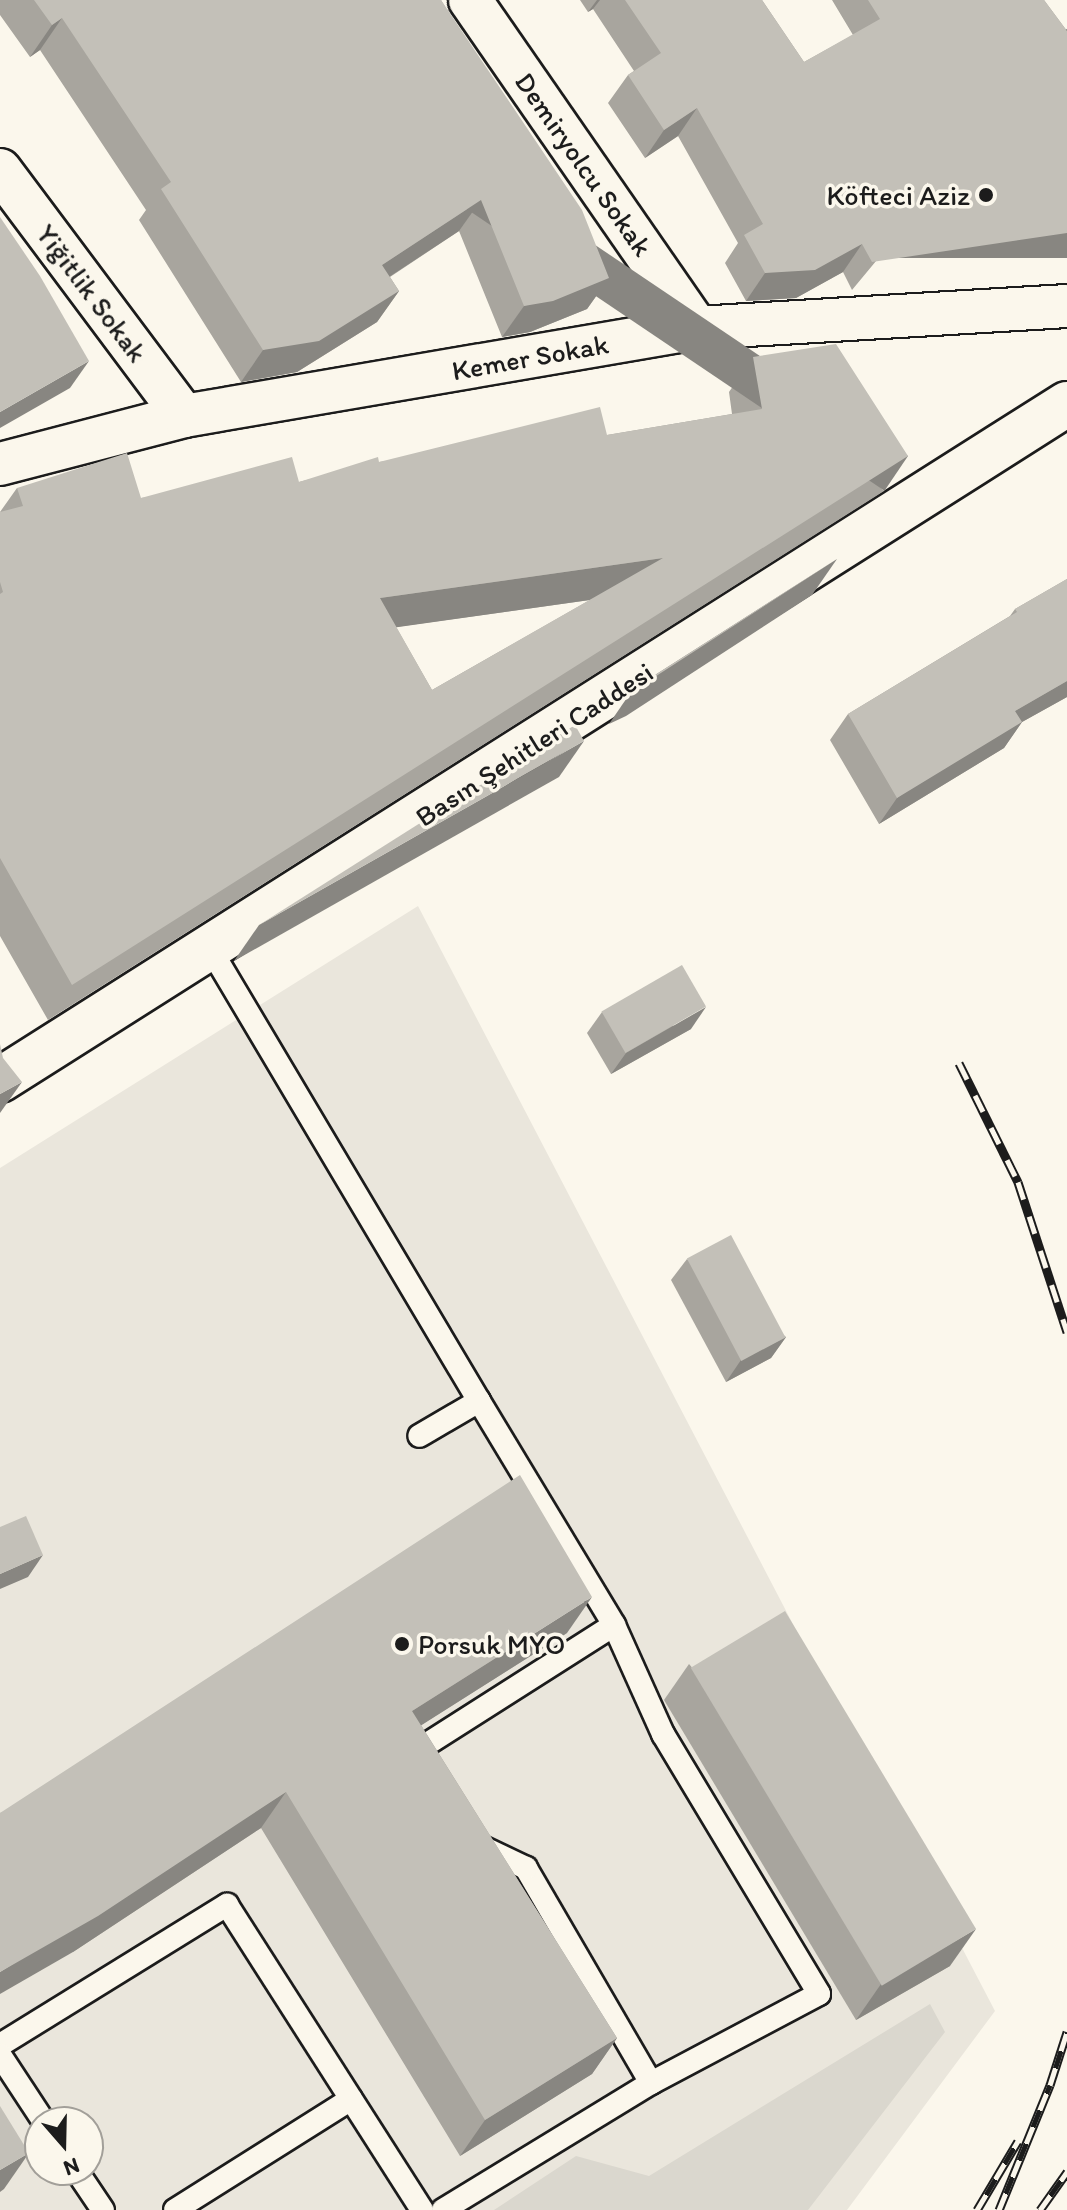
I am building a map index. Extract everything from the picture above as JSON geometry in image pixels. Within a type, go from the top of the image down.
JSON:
[{"type":"main road","name":"Basın Şehitleri Caddesi","points":[[0,1080],[211,950],[1067,404]]},
{"type":"street","name":"Demiryolcu Sokak","points":[[470,0],[697,328]]},
{"type":"street","points":[[1062,0],[1067,9]]},
{"type":"street","name":"Yiğitlik Sokak","points":[[0,170],[184,416]]},
{"type":"street","name":"Kemer Sokak","points":[[0,464],[184,416],[697,328],[1067,306]]},
{"type":"lane","points":[[211,950],[614,1625],[663,1734],[819,1994],[651,2083],[443,2210]]},
{"type":"lane","points":[[419,1436],[479,1401]]},
{"type":"lane","points":[[431,1779],[413,1753],[614,1625]]},
{"type":"lane","points":[[467,1831],[476,1844],[526,1868],[651,2083]]},
{"type":"lane","points":[[0,2045],[227,1905],[422,2210]]},
{"type":"lane","points":[[0,2055],[33,2106]]},
{"type":"lane","points":[[175,2210],[351,2099]]},
{"type":"lane","points":[[87,2186],[103,2210]]},
{"type":"shaded area","name":"Porsuk MYO","points":[[418,906],[995,2011],[847,2210],[0,2210],[0,1168]]},
{"type":"shaded area","points":[[930,2004],[945,2032],[808,2210],[494,2210],[576,2156],[649,2176]]},
{"type":"building","points":[[34,0],[441,0],[582,210],[609,278],[553,301],[524,306],[481,200],[382,265],[399,291],[319,341],[263,350],[161,189],[171,182],[62,18],[52,25]]},
{"type":"building","points":[[625,0],[762,0],[804,62],[880,19],[868,0],[1044,0],[1067,31],[1067,233],[872,262],[862,244],[815,270],[765,273],[744,235],[763,224],[697,108],[664,130],[628,75],[661,53]]},
{"type":"building","points":[[0,217],[40,276],[89,361],[0,412]]},
{"type":"building","points":[[836,344],[908,456],[72,985],[0,858],[0,594],[3,592],[0,582],[0,512],[23,506],[17,488],[127,453],[141,498],[292,457],[299,482],[378,457],[379,462],[600,407],[607,435],[762,409],[753,357]],"holes":[[[663,558],[432,690],[380,598]]]},
{"type":"building","points":[[837,559],[650,680],[633,689]]},
{"type":"building","points":[[1067,579],[1067,681],[1015,711],[1022,722],[897,798],[848,714]]},
{"type":"building","points":[[575,725],[584,741],[259,925]]},
{"type":"building","points":[[682,965],[706,1007],[625,1053],[601,1012]]},
{"type":"building","points":[[0,1044],[3,1058],[22,1082],[0,1094]]},
{"type":"building","points":[[731,1235],[785,1337],[741,1361],[687,1258]]},
{"type":"building","points":[[520,1475],[592,1597],[412,1711],[617,2038],[485,2120],[286,1792],[98,1916],[0,1972],[0,1813]]},
{"type":"building","points":[[26,1516],[43,1555],[0,1574],[0,1527]]},
{"type":"building","points":[[785,1611],[976,1929],[882,1986],[691,1668]]},
{"type":"building","points":[[0,2106],[24,2145],[24,2156],[0,2170]]},
{"type":"railway","points":[[959,1063],[1018,1182],[1067,1332]]},
{"type":"railway","points":[[999,2210],[1050,2085],[1067,2032]]},
{"type":"railway","points":[[977,2210],[1018,2141]]},
{"type":"railway","points":[[1040,2210],[1067,2172]]},
{"type":"place","name":"Köfteci Aziz","points":[[986,195]]},
{"type":"place","name":"Porsuk MYO","points":[[402,1644]]}]
